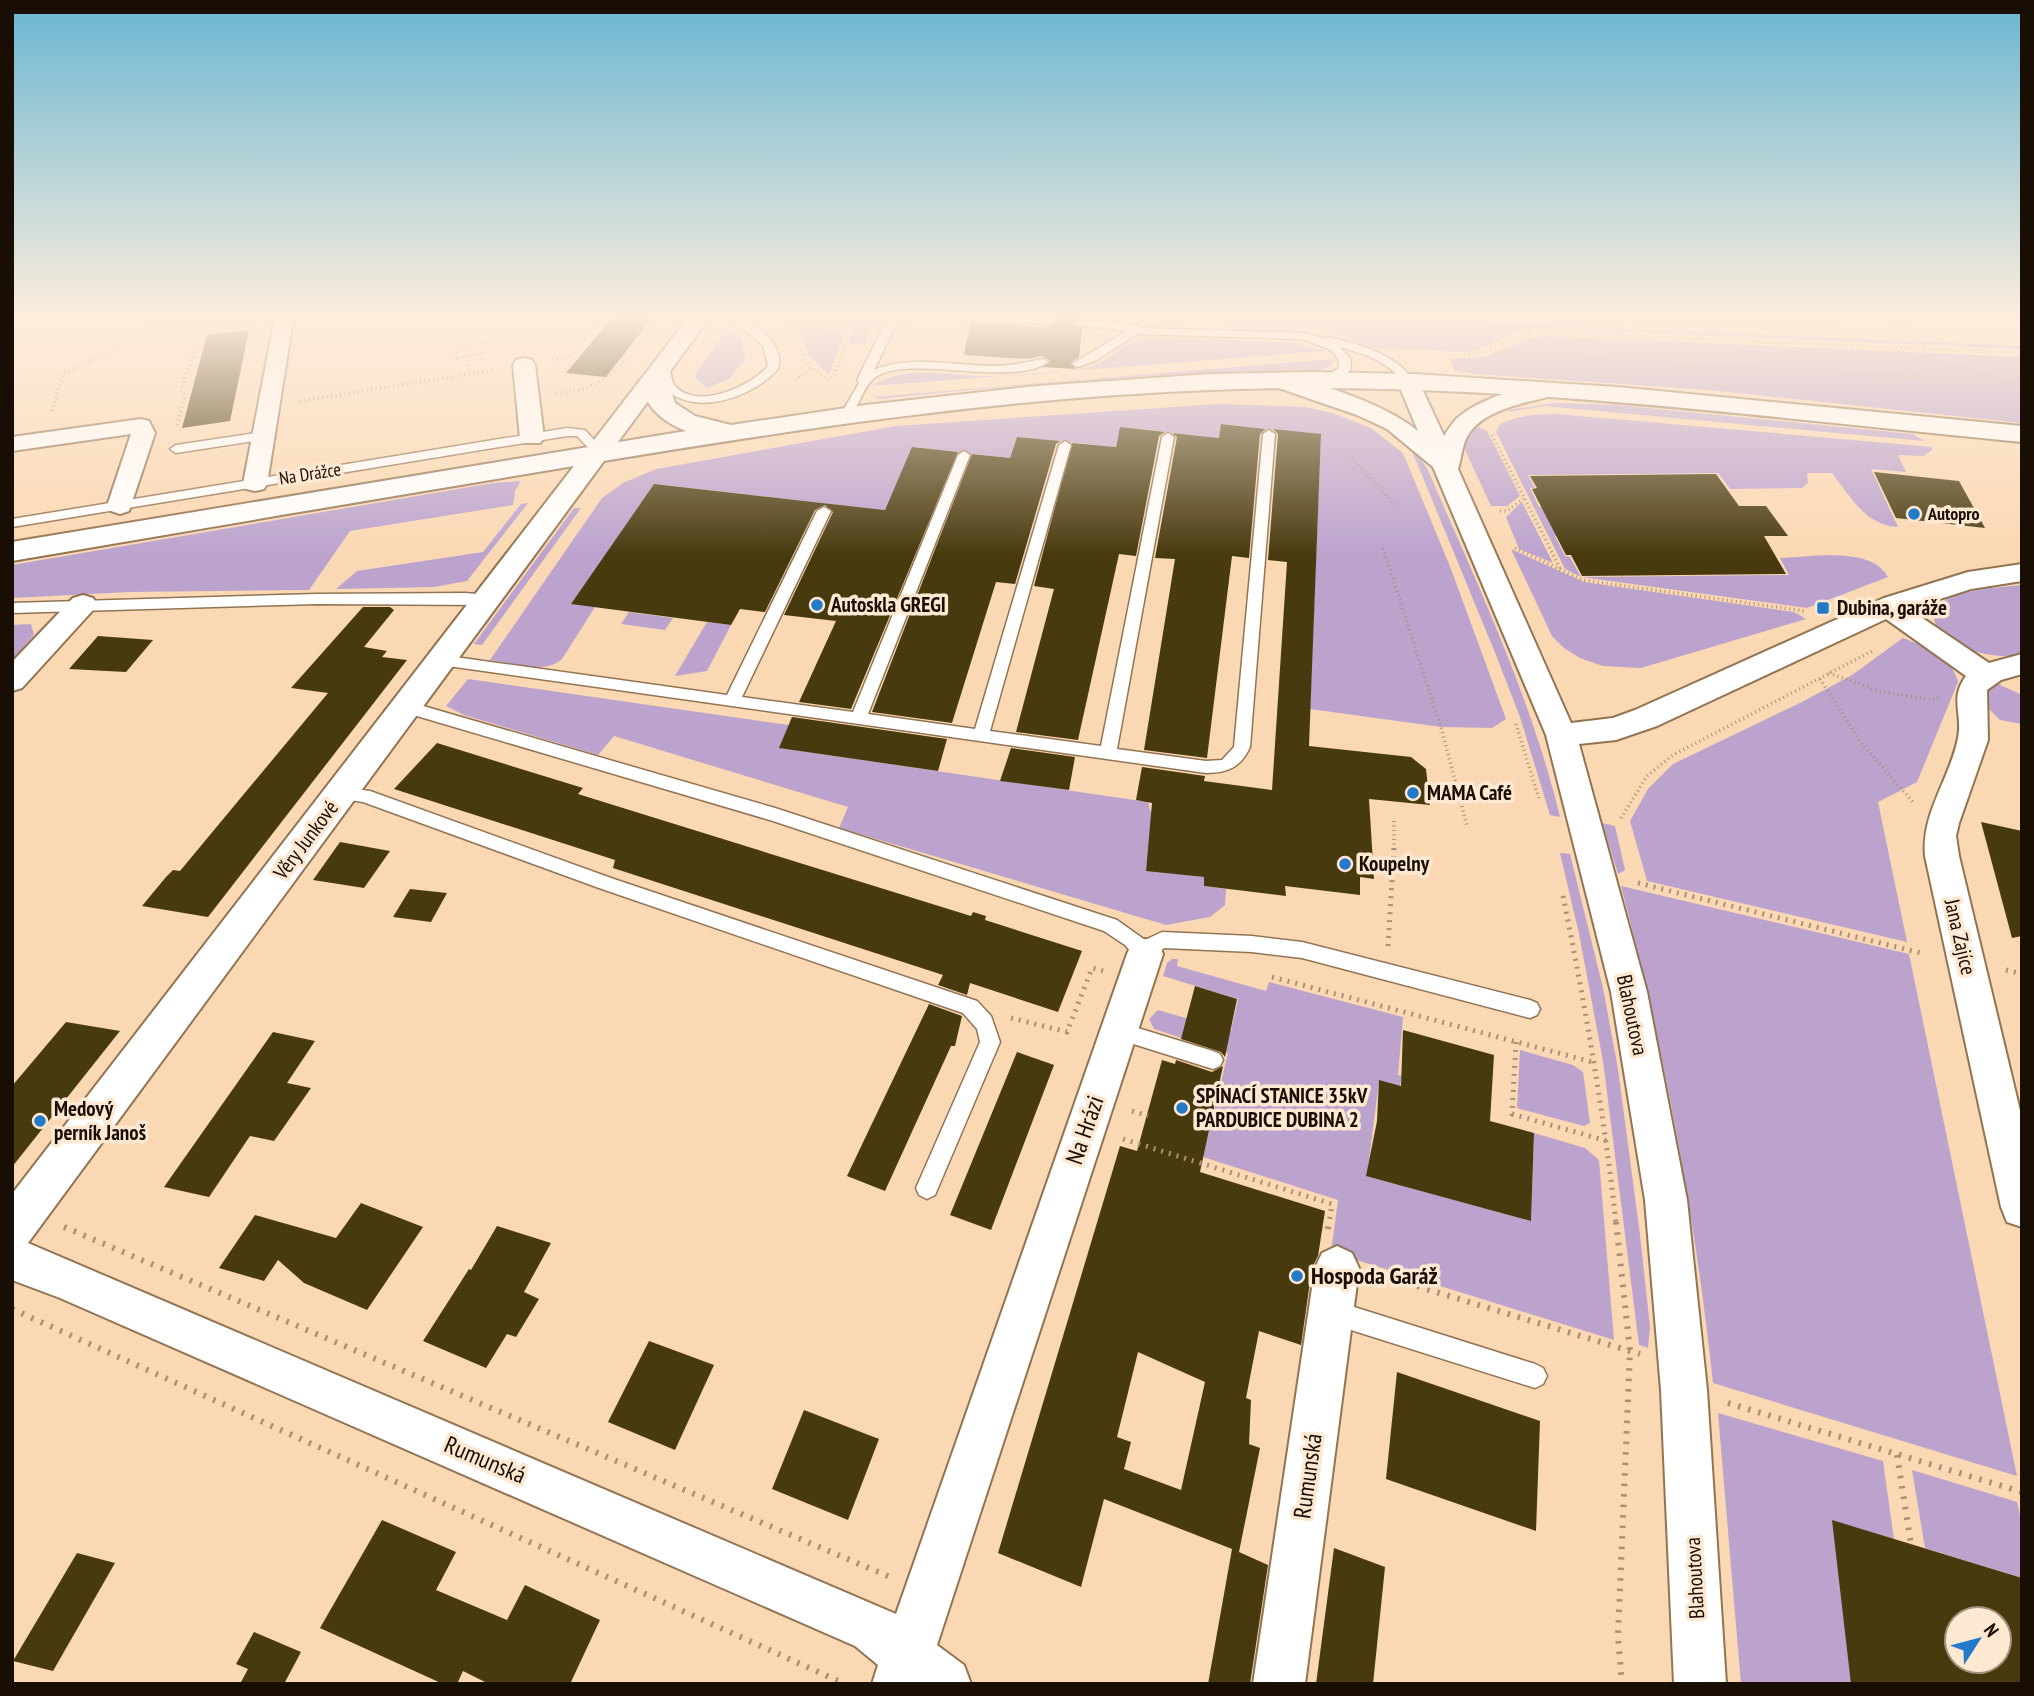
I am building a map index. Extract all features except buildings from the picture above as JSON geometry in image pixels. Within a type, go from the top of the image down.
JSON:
[{"type":"main road","points":[[657,396],[667,410],[691,425],[718,430],[761,427]]},
{"type":"main road","name":"Na Drážce","points":[[12,552],[761,427],[855,398],[908,396]]},
{"type":"main road","name":"Na Drážce","points":[[1630,396],[2014,434]]},
{"type":"street","points":[[255,484],[270,396]]},
{"type":"street","name":"Věry Junkové","points":[[16,1234],[440,660],[642,396]]},
{"type":"street","points":[[1325,396],[1395,424],[1447,467],[1457,432],[1469,418],[1523,396]]},
{"type":"street","name":"Blahoutova","points":[[1415,396],[1561,735],[1631,1005],[1666,1200],[1684,1390],[1700,1684]]},
{"type":"street","points":[[527,398],[532,438]]},
{"type":"street","points":[[12,444],[141,426],[143,433],[120,506]]},
{"type":"street","points":[[1561,735],[1616,729],[1646,718],[1888,607],[1968,580],[2022,572]]},
{"type":"street","points":[[12,681],[83,604]]},
{"type":"street","points":[[1888,607],[1917,627],[1981,680],[2002,668],[2022,664]]},
{"type":"street","name":"Jana Zajíce","points":[[1981,680],[1971,693],[1976,725],[1942,829],[1942,856],[2022,1207]]},
{"type":"street","name":"Na Hrázi","points":[[903,1669],[1145,954]]},
{"type":"street","name":"Rumunská","points":[[16,1234],[93,1290],[873,1628],[903,1669],[945,1684]]},
{"type":"street","name":"Rumunská","points":[[1279,1684],[1334,1289]]},
{"type":"lane","points":[[686,396],[728,396]]},
{"type":"lane","name":"Na Drážce","points":[[12,523],[578,432],[600,453]]},
{"type":"lane","points":[[440,660],[1108,753],[1217,767],[1231,764],[1239,754],[1269,434]]},
{"type":"lane","points":[[176,449],[263,436]]},
{"type":"lane","points":[[1108,753],[1168,437]]},
{"type":"lane","points":[[981,736],[1065,444]]},
{"type":"lane","points":[[858,719],[964,455]]},
{"type":"lane","points":[[732,701],[824,511]]},
{"type":"lane","points":[[12,608],[317,599],[487,600]]},
{"type":"lane","points":[[406,707],[775,815],[1110,925],[1132,939],[1145,954],[1152,945],[1162,940],[1265,944],[1302,950],[1530,1009]]},
{"type":"lane","points":[[342,793],[364,796],[605,883],[970,1007],[982,1017],[990,1042],[927,1188]]},
{"type":"lane","points":[[1118,1031],[1213,1060]]},
{"type":"lane","points":[[1334,1289],[1535,1376]]},
{"type":"path","points":[[44,439],[57,396]]},
{"type":"path","points":[[179,430],[177,425],[185,396]]},
{"type":"path","points":[[268,406],[330,396]]},
{"type":"path","points":[[527,398],[540,396]]},
{"type":"path","points":[[1491,427],[1492,434],[1526,496],[1561,570]]},
{"type":"path","points":[[1352,458],[1395,505]]},
{"type":"path","points":[[1465,511],[1507,511],[1526,496]]},
{"type":"path","points":[[1500,511],[1505,523]]},
{"type":"path","points":[[1383,548],[1441,727],[1467,826]]},
{"type":"path","points":[[1515,548],[1582,580],[1809,611]]},
{"type":"path","points":[[1619,820],[1647,776],[1673,755],[1917,627]]},
{"type":"path","points":[[1829,674],[1879,691],[1932,700],[1981,680]]},
{"type":"path","points":[[1820,678],[1848,729],[1889,780],[1942,829]]},
{"type":"path","points":[[1386,972],[1394,874],[1394,821]]},
{"type":"path","points":[[1634,870],[1637,883],[1965,964]]},
{"type":"path","points":[[982,1017],[1012,1018],[1068,1032],[1092,968]]},
{"type":"path","points":[[1260,974],[1596,1063]]},
{"type":"path","points":[[1516,1042],[1512,1114],[1607,1140]]},
{"type":"path","points":[[1133,1111],[1148,1116]]},
{"type":"path","points":[[1112,1135],[1332,1205],[1322,1263],[1334,1289]]},
{"type":"path","points":[[16,1234],[53,1222],[928,1593]]},
{"type":"path","points":[[1334,1289],[1345,1264],[1630,1351]]},
{"type":"path","points":[[12,1308],[845,1684]]},
{"type":"path","points":[[1684,1390],[2022,1492]]},
{"type":"path","points":[[1897,1454],[1911,1544]]},
{"type":"shaded area","points":[[881,396],[909,396],[880,399],[871,397]]},
{"type":"shaded area","points":[[1767,396],[2022,396],[2022,423]]},
{"type":"shaded area","points":[[1554,403],[1616,405],[1913,434],[1924,441],[1544,406],[1510,412],[1507,410]]},
{"type":"shaded area","points":[[1218,404],[1305,407],[1333,413],[1371,428],[1403,453],[1451,569],[1506,719],[1492,728],[1441,727],[1310,709],[1321,435],[1222,424],[1219,438],[1121,427],[1115,447],[1017,437],[1010,458],[913,447],[885,510],[654,484],[572,603],[595,607],[562,659],[555,664],[537,667],[490,660],[602,498],[623,483],[656,469],[896,426]]},
{"type":"shaded area","points":[[1557,414],[1932,447],[1932,450],[1924,456],[1898,455],[1906,472],[1871,469],[1898,527],[1868,516],[1832,473],[1807,473],[1808,483],[1802,488],[1730,489],[1718,473],[1528,475],[1535,488],[1530,488],[1539,507],[1544,507],[1559,536],[1555,536],[1565,556],[1570,557],[1581,577],[1565,569],[1496,432],[1499,425],[1513,419]]},
{"type":"shaded area","points":[[1472,424],[1487,431],[1520,496],[1507,506],[1491,506],[1465,450],[1464,433]]},
{"type":"shaded area","points":[[1414,450],[1427,468],[1501,640],[1534,727],[1560,817],[1550,815],[1520,717],[1412,451]]},
{"type":"shaded area","points":[[521,481],[515,491],[513,505],[350,531],[309,590],[130,592],[12,598],[12,565],[493,483]]},
{"type":"shaded area","points":[[1522,502],[1553,563],[1519,549],[1506,517]]},
{"type":"shaded area","points":[[528,503],[467,581],[434,587],[336,589],[357,571],[483,552],[521,504]]},
{"type":"shaded area","points":[[574,508],[581,508],[482,645],[474,644]]},
{"type":"shaded area","points":[[1511,549],[1584,582],[1794,612],[1806,619],[1641,668],[1603,666],[1580,658],[1552,636]]},
{"type":"shaded area","points":[[1824,555],[1855,557],[1868,561],[1880,567],[1888,577],[1807,608],[1581,577],[1789,575],[1780,558]]},
{"type":"shaded area","points":[[2022,585],[2022,655],[1996,656],[1966,648],[1941,632],[1935,621],[1933,608],[1952,597],[1975,590]]},
{"type":"shaded area","points":[[629,612],[673,618],[665,630],[621,624]]},
{"type":"shaded area","points":[[707,622],[731,625],[707,671],[675,676]]},
{"type":"shaded area","points":[[31,624],[34,635],[12,660],[12,625]]},
{"type":"shaded area","points":[[1903,638],[1944,659],[1955,673],[1958,682],[1917,782],[1878,802],[1907,942],[1647,881],[1630,821],[1648,789],[1673,764],[1852,675]]},
{"type":"shaded area","points":[[468,679],[789,725],[780,748],[1148,802],[1152,817],[1146,870],[1204,877],[1204,886],[1226,889],[1225,905],[1210,917],[1166,925],[839,828],[848,807],[614,736],[598,755],[464,715],[446,706]]},
{"type":"shaded area","points":[[1996,683],[2022,695],[2022,724],[2000,720],[1985,705],[1984,693]]},
{"type":"shaded area","points":[[1602,823],[1615,826],[1625,870],[1618,874]]},
{"type":"shaded area","points":[[1560,853],[1570,854],[1603,988],[1618,1069],[1650,1327],[1648,1348],[1639,1345],[1603,1061],[1579,934]]},
{"type":"shaded area","points":[[1621,886],[1909,954],[2017,1476],[1713,1383],[1697,1257],[1676,1133],[1651,1009]]},
{"type":"shaded area","points":[[1178,959],[1177,966],[1266,991],[1269,982],[1403,1017],[1398,1075],[1402,1076],[1400,1086],[1379,1081],[1367,1176],[1531,1221],[1534,1133],[1585,1148],[1599,1160],[1614,1340],[1331,1252],[1338,1200],[1203,1157],[1228,1053],[1154,1029],[1149,1019],[1158,1010],[1231,1031],[1238,999],[1163,976],[1167,963]]},
{"type":"shaded area","points":[[1520,1050],[1573,1065],[1583,1072],[1590,1123],[1584,1126],[1517,1108]]},
{"type":"shaded area","points":[[1718,1413],[1883,1461],[1894,1539],[1833,1521],[1860,1684],[1741,1684]]},
{"type":"shaded area","points":[[1912,1470],[2017,1502],[2022,1524],[2022,1578],[1925,1548]]},
{"type":"place","name":"Autopro","points":[[1914,514]]},
{"type":"place","name":"Autoskla GREGI","points":[[817,605]]},
{"type":"place","name":"Dubina, garáže","points":[[1823,608]]},
{"type":"place","name":"MAMA Café","points":[[1413,793]]},
{"type":"place","name":"Koupelny","points":[[1345,864]]},
{"type":"place","name":"SPÍNACÍ STANICE 35kV PARDUBICE DUBINA 2","points":[[1182,1108]]},
{"type":"place","name":"Medový perník Janoš","points":[[40,1121]]},
{"type":"place","name":"Hospoda Garáž","points":[[1297,1276]]}]
